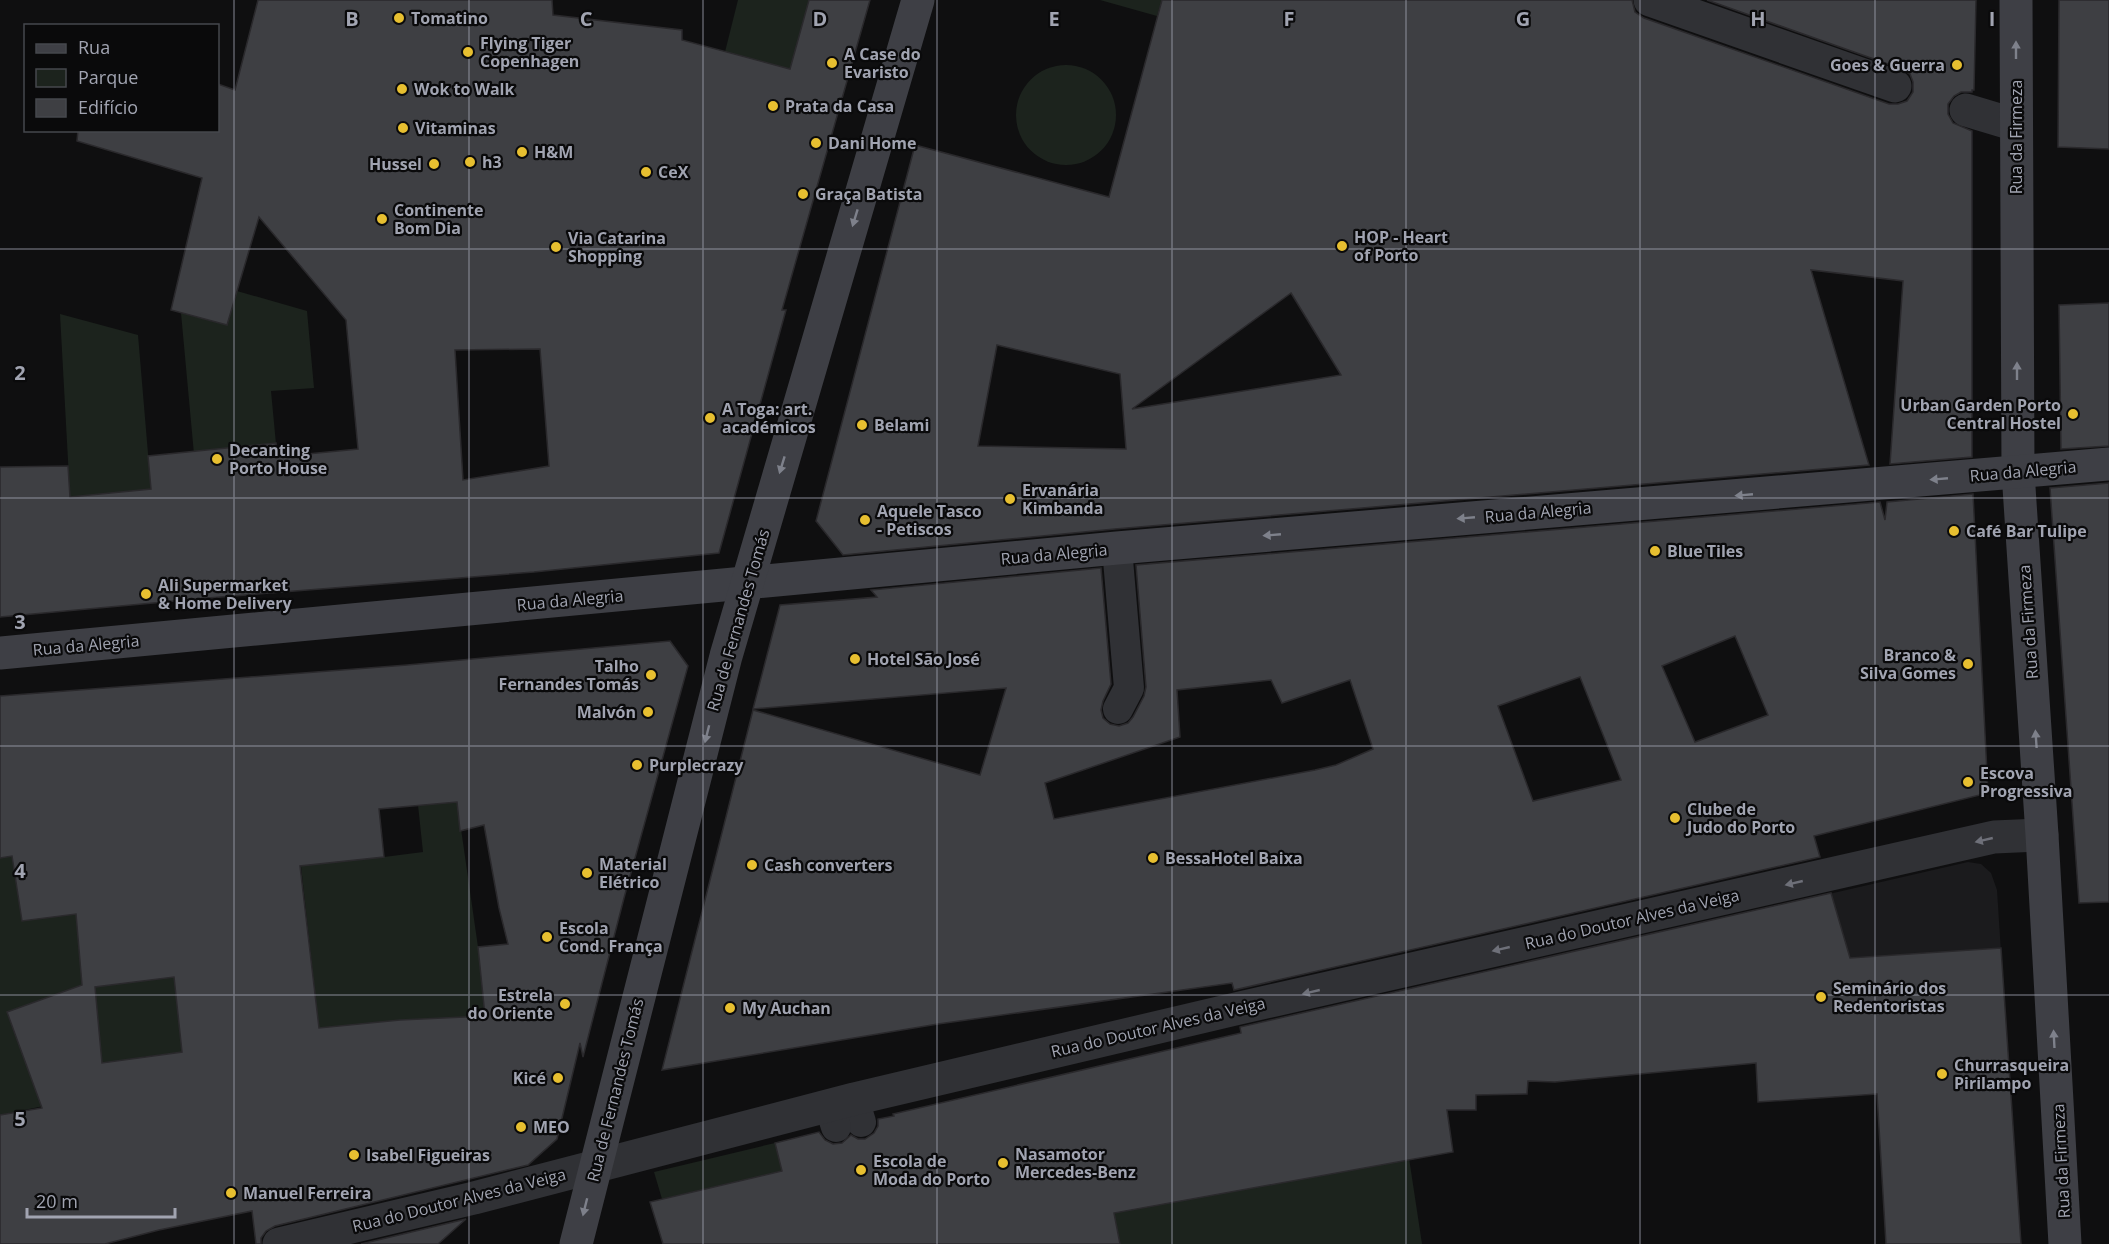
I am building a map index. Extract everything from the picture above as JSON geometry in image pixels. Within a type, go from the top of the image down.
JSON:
[{"type":"street","name":"Rua de Fernandes Tomás","points":[[576,1244],[726,657],[918,0]]},
{"type":"street","points":[[1650,0],[1895,86]]},
{"type":"street","name":"Rua da Firmeza","points":[[2016,0],[2018,472],[2042,835],[2065,1244]]},
{"type":"street","points":[[1966,110],[2016,125]]},
{"type":"street","name":"Rua da Alegria","points":[[0,653],[1118,548],[2109,464]]},
{"type":"street","name":"Rua do Doutor Alves da Veiga","points":[[279,1244],[595,1167],[845,1113],[1243,1007],[1994,837],[2042,835]]},
{"type":"lane","points":[[1118,548],[1130,700]]},
{"type":"shaded area","name":"Seminário dos Redentoristas","points":[[1968,862],[1981,864],[1991,873],[1997,890],[2007,1046],[1642,1073],[1634,939]]},
{"type":"green space","points":[[738,0],[809,0],[790,69],[725,52]]},
{"type":"green space","points":[[1100,0],[1162,0],[1157,16]]},
{"type":"green space","points":[[1066,65],[1085,69],[1102,79],[1112,96],[1116,115],[1112,134],[1102,151],[1085,161],[1066,165],[1047,161],[1030,151],[1020,134],[1016,115],[1020,96],[1030,79],[1047,69]]},
{"type":"green space","points":[[237,291],[307,311],[314,388],[271,391],[276,444],[240,446],[241,461],[195,465],[181,313],[226,325]]},
{"type":"green space","points":[[60,314],[138,335],[151,489],[70,497]]},
{"type":"green space","points":[[457,801],[482,988],[492,1029],[319,1028],[298,839],[384,857],[423,852],[418,805]]},
{"type":"green space","points":[[12,856],[22,921],[48,917],[86,889],[78,935],[100,1045],[95,987],[134,982],[173,965],[182,1052],[143,1057],[147,1103],[68,1101],[0,1115],[0,858]],"holes":[[[33,1003],[17,1040],[7,1012]]]},
{"type":"green space","points":[[775,1143],[782,1171],[662,1199],[654,1172]]},
{"type":"green space","points":[[1409,1158],[1422,1244],[1120,1244],[1114,1213]]},
{"type":"building","points":[[258,0],[552,0],[553,15],[682,30],[682,40],[790,69],[809,0],[870,0],[782,310],[786,310],[719,553],[534,572],[0,617],[0,467],[68,466],[70,497],[151,489],[148,456],[276,443],[277,457],[358,449],[346,320],[259,217],[227,325],[171,310],[202,178],[77,141],[78,132],[219,132],[219,84],[235,90]],"holes":[[[540,349],[549,466],[463,480],[455,350]]]},
{"type":"building","name":"HOP - Heart of Porto","points":[[1162,0],[1632,0],[1635,12],[1644,18],[1889,104],[1898,104],[1907,101],[1913,92],[1910,74],[1902,69],[1707,0],[1976,0],[1974,90],[1961,92],[1954,96],[1948,104],[1948,114],[1953,123],[1972,131],[1972,457],[1890,464],[1903,281],[1811,270],[1869,465],[1115,529],[843,555],[816,521],[915,145],[1109,197]],"holes":[[[1291,293],[1341,375],[1132,409]],[[997,345],[1120,374],[1126,449],[978,446]]]},
{"type":"building","points":[[2059,0],[2109,0],[2109,149],[2058,147]]},
{"type":"building","points":[[2109,303],[2109,446],[2061,449],[2059,305]]},
{"type":"building","points":[[2109,483],[2109,902],[2079,903],[2050,488]]},
{"type":"building","points":[[1973,494],[1988,793],[1814,836],[1820,857],[1234,990],[1232,983],[938,1024],[662,1070],[753,710],[980,775],[1006,688],[753,709],[780,605],[877,597],[871,590],[1101,568],[1111,684],[1101,710],[1103,718],[1110,724],[1119,726],[1128,723],[1133,717],[1146,687],[1136,565],[1880,502],[1885,520],[1887,502]],"holes":[[[1735,636],[1768,715],[1695,742],[1662,666]],[[1580,677],[1621,780],[1533,801],[1498,706]],[[1271,680],[1282,703],[1350,680],[1373,749],[1336,765],[1315,770],[1054,819],[1045,783],[1180,737],[1177,690]]]},
{"type":"building","points":[[670,641],[688,666],[583,1057],[580,1043],[557,1139],[528,1165],[275,1226],[266,1231],[261,1238],[261,1244],[256,1244],[252,1211],[159,1230],[105,1244],[0,1244],[0,1115],[42,1108],[7,1012],[82,985],[76,914],[22,921],[12,856],[0,858],[0,696],[407,665]],"holes":[[[457,802],[460,831],[484,825],[508,944],[478,947],[485,1016],[400,1020],[319,1028],[300,866],[384,857],[379,809]],[[174,977],[182,1052],[102,1063],[95,987]]]},
{"type":"building","points":[[1831,893],[1850,958],[2001,948],[2021,1244],[1886,1244],[1877,1094],[1758,1102],[1756,1063],[1555,1082],[1528,1081],[1527,1094],[1476,1095],[1476,1110],[1447,1110],[1453,1152],[1114,1213],[1120,1244],[663,1244],[650,1202],[782,1171],[775,1143],[819,1132],[825,1140],[833,1144],[842,1143],[851,1135],[858,1139],[865,1139],[874,1133],[878,1126],[878,1119],[894,1116],[893,1114],[1241,1033],[1240,1027]]},
{"type":"building","points":[[466,1219],[438,1244],[361,1244]]},
{"type":"place","name":"Tomatino","points":[[399,18]]},
{"type":"place","name":"Flying Tiger Copenhagen","points":[[468,52]]},
{"type":"place","name":"A Case do Evaristo","points":[[832,63]]},
{"type":"place","name":"Goes & Guerra","points":[[1957,65]]},
{"type":"place","name":"Wok to Walk","points":[[402,89]]},
{"type":"place","name":"Prata da Casa","points":[[773,106]]},
{"type":"place","name":"Vitaminas","points":[[403,128]]},
{"type":"place","name":"Dani Home","points":[[816,143]]},
{"type":"place","name":"H&M","points":[[522,152]]},
{"type":"place","name":"h3","points":[[470,162]]},
{"type":"place","name":"Hussel","points":[[434,164]]},
{"type":"place","name":"CeX","points":[[646,172]]},
{"type":"place","name":"Graça Batista","points":[[803,194]]},
{"type":"place","name":"Continente Bom Dia","points":[[382,219]]},
{"type":"place","name":"HOP - Heart of Porto","points":[[1342,246]]},
{"type":"place","name":"Via Catarina Shopping","points":[[556,247]]},
{"type":"place","name":"Urban Garden Porto Central Hostel","points":[[2073,414]]},
{"type":"place","name":"A Toga: art. académicos","points":[[710,418]]},
{"type":"place","name":"Belami","points":[[862,425]]},
{"type":"place","name":"Decanting Porto House","points":[[217,459]]},
{"type":"place","name":"Ervanária Kimbanda","points":[[1010,499]]},
{"type":"place","name":"Aquele Tasco - Petiscos","points":[[865,520]]},
{"type":"place","name":"Café Bar Tulipe","points":[[1954,531]]},
{"type":"place","name":"Blue Tiles","points":[[1655,551]]},
{"type":"place","name":"Ali Supermarket & Home Delivery","points":[[146,594]]},
{"type":"place","name":"Hotel São José","points":[[855,659]]},
{"type":"place","name":"Branco & Silva Gomes","points":[[1968,664]]},
{"type":"place","name":"Talho Fernandes Tomás","points":[[651,675]]},
{"type":"place","name":"Malvón","points":[[648,712]]},
{"type":"place","name":"Purplecrazy","points":[[637,765]]},
{"type":"place","name":"Escova Progressiva","points":[[1968,782]]},
{"type":"place","name":"Clube de Judo do Porto","points":[[1675,818]]},
{"type":"place","name":"BessaHotel Baixa","points":[[1153,858]]},
{"type":"place","name":"Cash converters","points":[[752,865]]},
{"type":"place","name":"Material Elétrico","points":[[587,873]]},
{"type":"place","name":"Escola Cond. França","points":[[547,937]]},
{"type":"place","name":"Seminário dos Redentoristas","points":[[1821,997]]},
{"type":"place","name":"Estrela do Oriente","points":[[565,1004]]},
{"type":"place","name":"My Auchan","points":[[730,1008]]},
{"type":"place","name":"Churrasqueira Pirilampo","points":[[1942,1074]]},
{"type":"place","name":"Kicé","points":[[558,1078]]},
{"type":"place","name":"MEO","points":[[521,1127]]},
{"type":"place","name":"Isabel Figueiras","points":[[354,1155]]},
{"type":"place","name":"Nasamotor Mercedes-Benz","points":[[1003,1163]]},
{"type":"place","name":"Escola de Moda do Porto","points":[[861,1170]]},
{"type":"place","name":"Manuel Ferreira","points":[[231,1193]]}]
